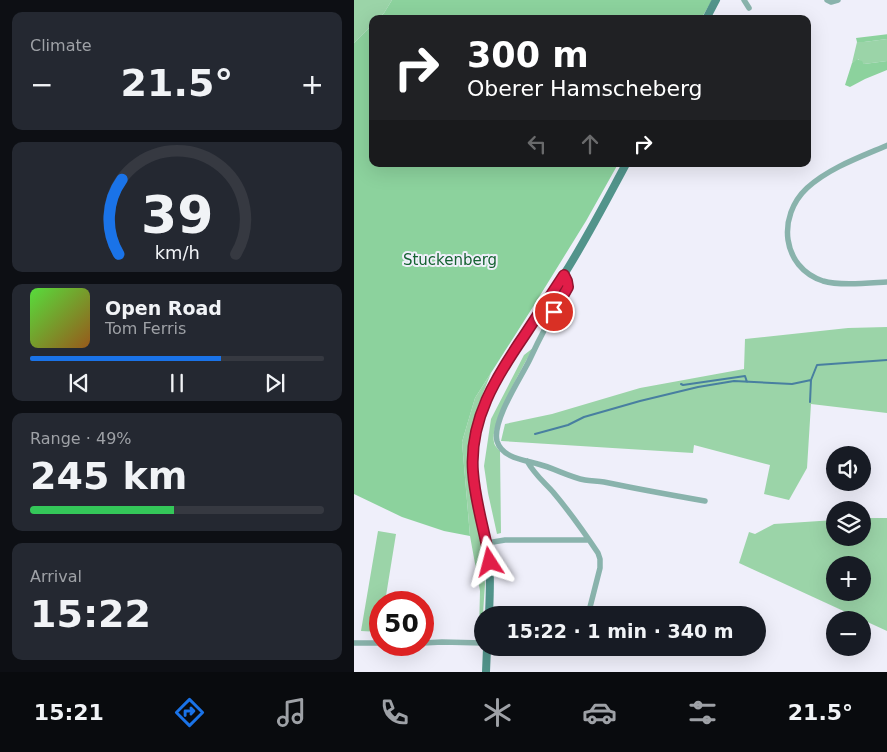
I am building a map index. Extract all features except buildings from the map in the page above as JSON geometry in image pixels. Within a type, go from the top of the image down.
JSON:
[{"type":"main road","points":[[708,15],[716,0]]},
{"type":"main road","points":[[489,606],[490,562],[473,472],[473,453],[479,417],[494,383],[564,275],[624,167]]},
{"type":"main road","points":[[486,672],[487,656]]},
{"type":"street","points":[[744,0],[749,8]]},
{"type":"street","points":[[827,0],[831,2],[838,0]]},
{"type":"street","points":[[887,145],[840,167],[808,187],[794,205],[788,220],[787,229],[787,241],[794,257],[814,277],[823,281],[841,283],[887,282]]},
{"type":"street","points":[[564,275],[568,287],[507,402],[497,431],[496,439],[499,446],[506,453],[516,458],[584,480],[705,501]]},
{"type":"street","points":[[527,461],[533,472],[551,490],[598,553],[600,568],[590,606]]},
{"type":"street","points":[[487,543],[504,540],[589,540]]},
{"type":"street","points":[[434,642],[474,643]]},
{"type":"street","points":[[354,643],[369,643]]},
{"type":"green space","points":[[354,0],[392,0],[382,15],[369,15],[369,28],[354,43]]},
{"type":"green space","points":[[392,0],[712,0],[703,15],[382,15]]},
{"type":"green space","name":"Stuckenberg","points":[[369,28],[369,167],[616,167],[586,221],[475,398],[462,442],[470,536],[444,531],[402,517],[354,494],[354,43]]},
{"type":"green space","points":[[888,34],[887,39],[864,42],[857,42],[856,38]]},
{"type":"green space","points":[[887,39],[887,61],[864,64],[858,59],[852,63],[857,42]]},
{"type":"green space","points":[[857,59],[864,64],[887,61],[887,70],[850,87],[845,85],[852,63]]},
{"type":"green space","points":[[888,327],[887,413],[811,404],[807,468],[789,500],[764,494],[770,465],[694,445],[693,453],[501,441],[505,424],[552,414],[640,388],[744,369],[745,339],[848,328]]},
{"type":"green space","points":[[533,348],[508,395],[494,434],[494,443],[500,451],[501,533],[497,534],[484,466],[491,419],[524,355]]},
{"type":"green space","points":[[491,373],[478,406],[469,447],[469,474],[473,505],[481,541],[485,584],[484,606],[480,606],[480,591],[470,536],[462,442],[475,398]]},
{"type":"green space","points":[[871,518],[887,518],[887,631],[871,624],[871,611],[843,611],[739,563],[749,532],[755,534],[774,524],[826,521],[826,546],[871,546]]},
{"type":"green space","points":[[378,531],[396,534],[387,591],[369,591],[369,631],[361,631]]},
{"type":"waterway","points":[[535,434],[568,425],[584,417],[698,387],[734,381],[792,384],[811,380],[817,365],[888,360]]},
{"type":"waterway","points":[[681,384],[745,376],[747,382]]},
{"type":"waterway","points":[[810,402],[811,380]]},
{"type":"route","points":[[490,562],[473,472],[473,453],[479,417],[494,383],[564,275],[568,287],[554,312]]}]
